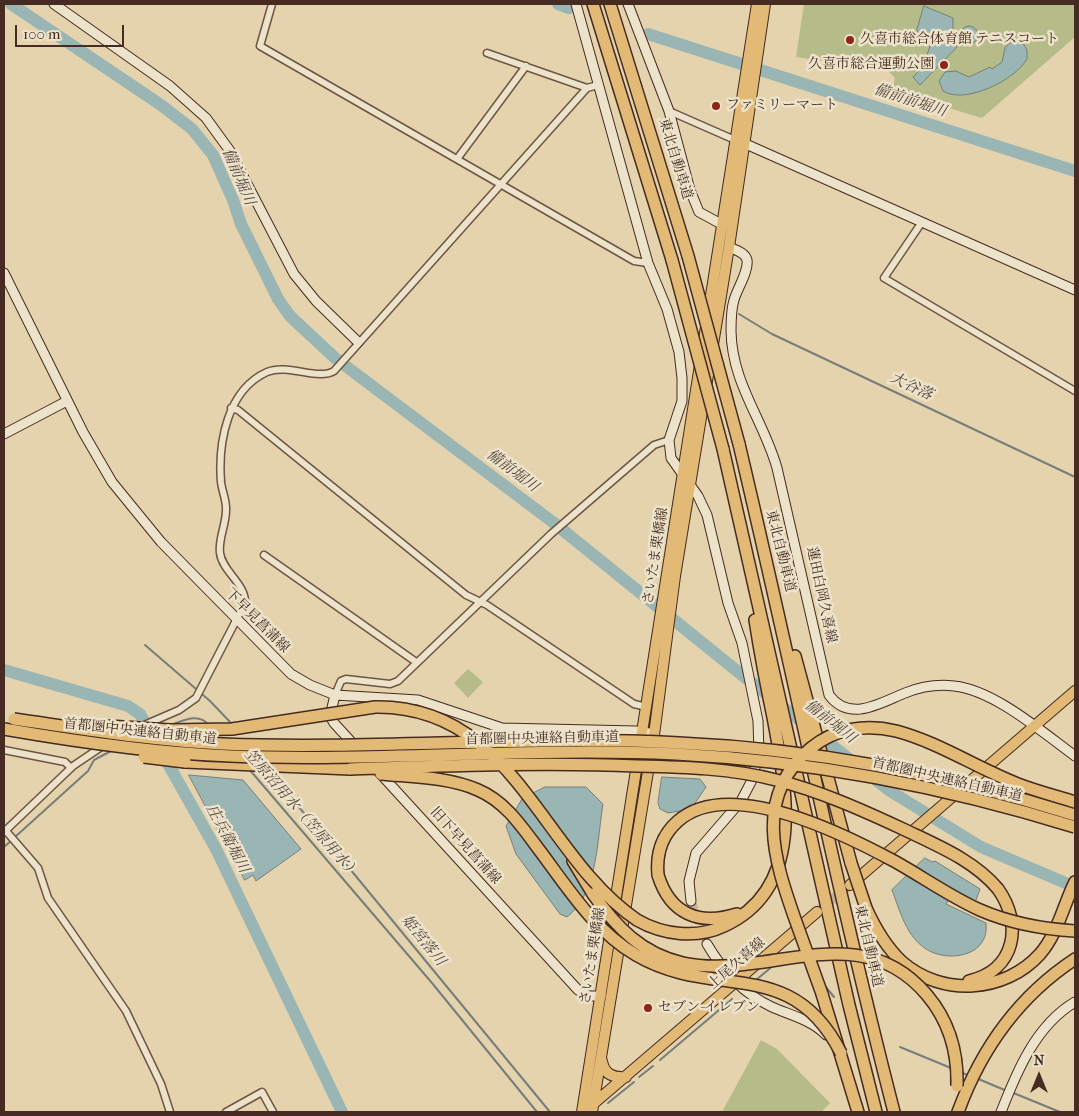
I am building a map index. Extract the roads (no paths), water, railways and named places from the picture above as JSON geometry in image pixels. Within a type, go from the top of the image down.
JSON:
[{"type":"highway","points":[[593,4],[672,260],[723,449],[876,1112]]},
{"type":"highway","name":"東北自動車道","points":[[610,4],[688,256],[739,444],[780,615],[811,764],[869,1017],[894,1112]]},
{"type":"highway","points":[[9,718],[199,730],[261,726],[367,708],[409,710],[446,721],[479,742],[510,772],[608,898],[637,920],[667,932],[694,934],[706,932],[718,929],[739,919],[754,908],[775,876],[781,859],[785,832],[782,769],[753,607],[750,563]]},
{"type":"highway","points":[[780,615],[790,636],[851,862],[866,908],[882,938],[897,957],[915,971],[951,985],[975,986],[1001,981],[1013,975],[1035,958],[1048,943],[1075,882]]},
{"type":"highway","name":"首都圏中央連絡自動車道","points":[[9,718],[109,733],[222,744],[342,745],[556,740],[681,742],[739,747],[866,764],[922,775],[988,789],[1075,815]]},
{"type":"highway","points":[[858,1112],[841,1054],[781,880],[774,845],[775,806],[782,785],[797,761],[814,745],[835,733],[860,728],[885,729],[910,736],[1018,784],[1075,802]]},
{"type":"highway","name":"首都圏中央連絡自動車道","points":[[4,730],[119,747],[230,756],[359,757],[619,753],[741,759],[867,776],[922,787],[989,802],[1075,828]]},
{"type":"highway","points":[[4,734],[55,745],[185,762],[350,769],[548,764],[612,765],[703,769],[760,776],[822,794],[924,839],[972,865],[998,889],[1005,898],[1012,918],[1013,936],[1005,958],[987,975],[975,980],[943,982]]},
{"type":"highway","points":[[350,769],[450,782],[471,787],[489,796],[509,811],[581,905],[604,930],[624,947],[648,962],[677,972],[752,985],[799,1001],[826,1026],[841,1054]]},
{"type":"highway","points":[[760,900],[738,914],[714,919],[690,915],[672,903],[658,875],[658,854],[662,843],[673,825],[693,811],[715,805],[745,806],[801,820],[848,838],[897,863],[958,899],[994,916],[1034,926],[1075,931]]},
{"type":"highway","points":[[557,834],[607,914],[635,941],[658,954],[684,963],[713,965],[813,954],[844,954],[874,960],[900,972],[923,990],[941,1014],[955,1050],[962,1087]]},
{"type":"highway","points":[[956,1112],[962,1087],[1008,1020],[1043,983],[1075,959]]},
{"type":"main road","name":"さいたま栗橋線","points":[[582,1112],[723,225],[739,142],[752,57],[757,4]]},
{"type":"main road","name":"さいたま栗橋線","points":[[752,57],[765,4]]},
{"type":"main road","name":"さいたま栗橋線","points":[[593,1108],[654,735],[689,484],[729,247],[739,142]]},
{"type":"main road","points":[[850,885],[1075,691]]},
{"type":"main road","name":"上尾久喜線","points":[[582,1112],[593,1108],[626,1077],[817,912]]},
{"type":"main road","points":[[601,1055],[604,1070],[609,1074],[626,1077]]},
{"type":"street","points":[[54,4],[170,86],[206,118],[230,151],[294,274],[356,345]]},
{"type":"street","points":[[272,4],[260,46],[634,261],[648,263]]},
{"type":"street","points":[[576,4],[648,263],[667,309],[679,352],[682,378],[680,411],[669,440],[671,458],[708,515],[728,603],[742,643],[758,722],[759,753],[751,782],[741,801],[696,853],[689,881],[691,901]]},
{"type":"street","points":[[628,4],[668,111],[690,190],[699,212],[723,225]]},
{"type":"street","points":[[487,53],[587,88]]},
{"type":"street","points":[[457,159],[526,66]]},
{"type":"street","points":[[170,1112],[161,1084],[126,1011],[48,898],[38,868],[5,832],[71,768],[99,746],[179,710],[196,698],[245,603],[244,596],[220,554],[226,508],[220,471],[231,408],[255,380],[267,372],[288,369],[325,375],[334,371],[587,88],[598,85]]},
{"type":"street","points":[[668,111],[1075,290]]},
{"type":"street","points":[[922,222],[884,278],[1075,390]]},
{"type":"street","name":"蓮田白岡久喜線","points":[[729,247],[746,258],[747,266],[733,302],[731,324],[732,351],[744,394],[768,437],[777,468],[829,695],[838,705],[856,710],[871,707],[917,689],[955,686],[990,697],[1075,756]]},
{"type":"street","name":"下早見菖蒲線","points":[[4,273],[67,401],[112,482],[161,542],[291,674],[310,686],[335,696],[418,700],[494,727],[510,730],[643,732],[654,735]]},
{"type":"street","points":[[4,434],[67,401]]},
{"type":"street","points":[[231,408],[238,410],[466,595],[481,601],[626,699],[647,707]]},
{"type":"street","points":[[335,696],[343,680],[350,678],[393,684],[551,534],[654,445],[669,440]]},
{"type":"street","points":[[264,555],[416,662]]},
{"type":"street","name":"旧下早見菖蒲線","points":[[335,696],[330,716],[334,723],[578,990],[589,996],[601,996]]},
{"type":"street","points":[[4,750],[64,762],[71,768]]},
{"type":"street","points":[[707,944],[723,970],[736,983],[770,1006],[806,1021],[824,1033],[841,1061],[852,1112]]},
{"type":"street","points":[[1001,1112],[1021,1067],[1045,1026],[1060,1011],[1075,1002]]},
{"type":"street","points":[[226,1112],[262,1092],[273,1112]]},
{"type":"water","points":[[924,6],[953,18],[953,37],[957,47],[920,85],[913,77],[923,67],[933,37],[918,33],[917,30]]},
{"type":"water","points":[[969,26],[975,29],[978,35],[975,41],[969,44],[963,41],[960,35],[963,29]]},
{"type":"water","points":[[1011,42],[1023,43],[1027,50],[1027,59],[1012,75],[976,93],[952,95],[943,91],[939,81],[945,72],[956,71],[969,77],[990,67],[992,69],[1002,62],[1005,48]]},
{"type":"water","points":[[189,775],[243,780],[301,849],[256,881],[253,875],[245,880]]},
{"type":"water","points":[[662,777],[700,779],[706,787],[691,809],[668,813],[660,809],[658,803]]},
{"type":"water","points":[[545,787],[586,787],[603,804],[597,849],[590,880],[585,894],[577,907],[567,917],[560,914],[516,854],[506,826],[522,799]]},
{"type":"water","points":[[925,858],[932,862],[935,861],[980,889],[975,903],[953,893],[946,904],[986,923],[985,934],[981,943],[974,950],[955,956],[935,953],[919,944],[909,930],[892,890]]},
{"type":"waterway","name":"備前堀川","points":[[11,4],[161,105],[192,129],[213,155],[233,200],[241,224],[278,299],[290,316],[335,358],[554,523],[737,671],[890,791],[981,847],[1075,887]]},
{"type":"waterway","name":"備前前堀川","points":[[558,4],[569,8]]},
{"type":"waterway","name":"備前前堀川","points":[[648,34],[1075,171]]},
{"type":"waterway","name":"大谷落","points":[[739,314],[772,334],[1075,477]]},
{"type":"waterway","name":"姫宮落川","points":[[145,645],[210,701],[231,723]]},
{"type":"waterway","name":"庄兵衛堀川","points":[[4,670],[128,706],[140,714],[216,849],[342,1112]]},
{"type":"waterway","name":"笠原沼用水（笠原用水）","points":[[170,725],[195,718],[205,721],[209,725]]},
{"type":"waterway","name":"笠原沼用水（笠原用水）","points":[[15,837],[88,771],[94,760],[111,751]]},
{"type":"waterway","name":"笠原沼用水（笠原用水）","points":[[249,769],[432,983],[537,1112]]},
{"type":"waterway","name":"姫宮落川","points":[[280,784],[550,1112]]},
{"type":"waterway","name":"笠原沼用水（笠原用水）","points":[[4,847],[12,840]]},
{"type":"waterway","name":"笠原沼用水（笠原用水）","points":[[756,980],[774,965]]},
{"type":"waterway","name":"笠原沼用水（笠原用水）","points":[[825,986],[834,997]]},
{"type":"waterway","name":"笠原沼用水（笠原用水）","points":[[660,1060],[732,999]]},
{"type":"waterway","name":"笠原沼用水（笠原用水）","points":[[900,1047],[951,1068]]},
{"type":"waterway","name":"笠原沼用水（笠原用水）","points":[[639,1077],[653,1066]]},
{"type":"waterway","name":"笠原沼用水（笠原用水）","points":[[960,1072],[970,1076]]},
{"type":"waterway","name":"笠原沼用水（笠原用水）","points":[[976,1078],[1007,1091]]},
{"type":"waterway","name":"笠原沼用水（笠原用水）","points":[[608,1103],[634,1082]]},
{"type":"waterway","name":"笠原沼用水（笠原用水）","points":[[1011,1092],[1060,1112]]},
{"type":"tunnel","points":[[817,912],[850,885]]},
{"type":"tunnel","points":[[691,901],[707,944]]},
{"type":"place","name":"久喜市総合体育館 テニスコート","points":[[850,40]]},
{"type":"place","name":"久喜市総合運動公園","points":[[944,65]]},
{"type":"place","name":"ファミリーマート","points":[[716,106]]},
{"type":"place","name":"セブン-イレブン","points":[[648,1008]]}]
